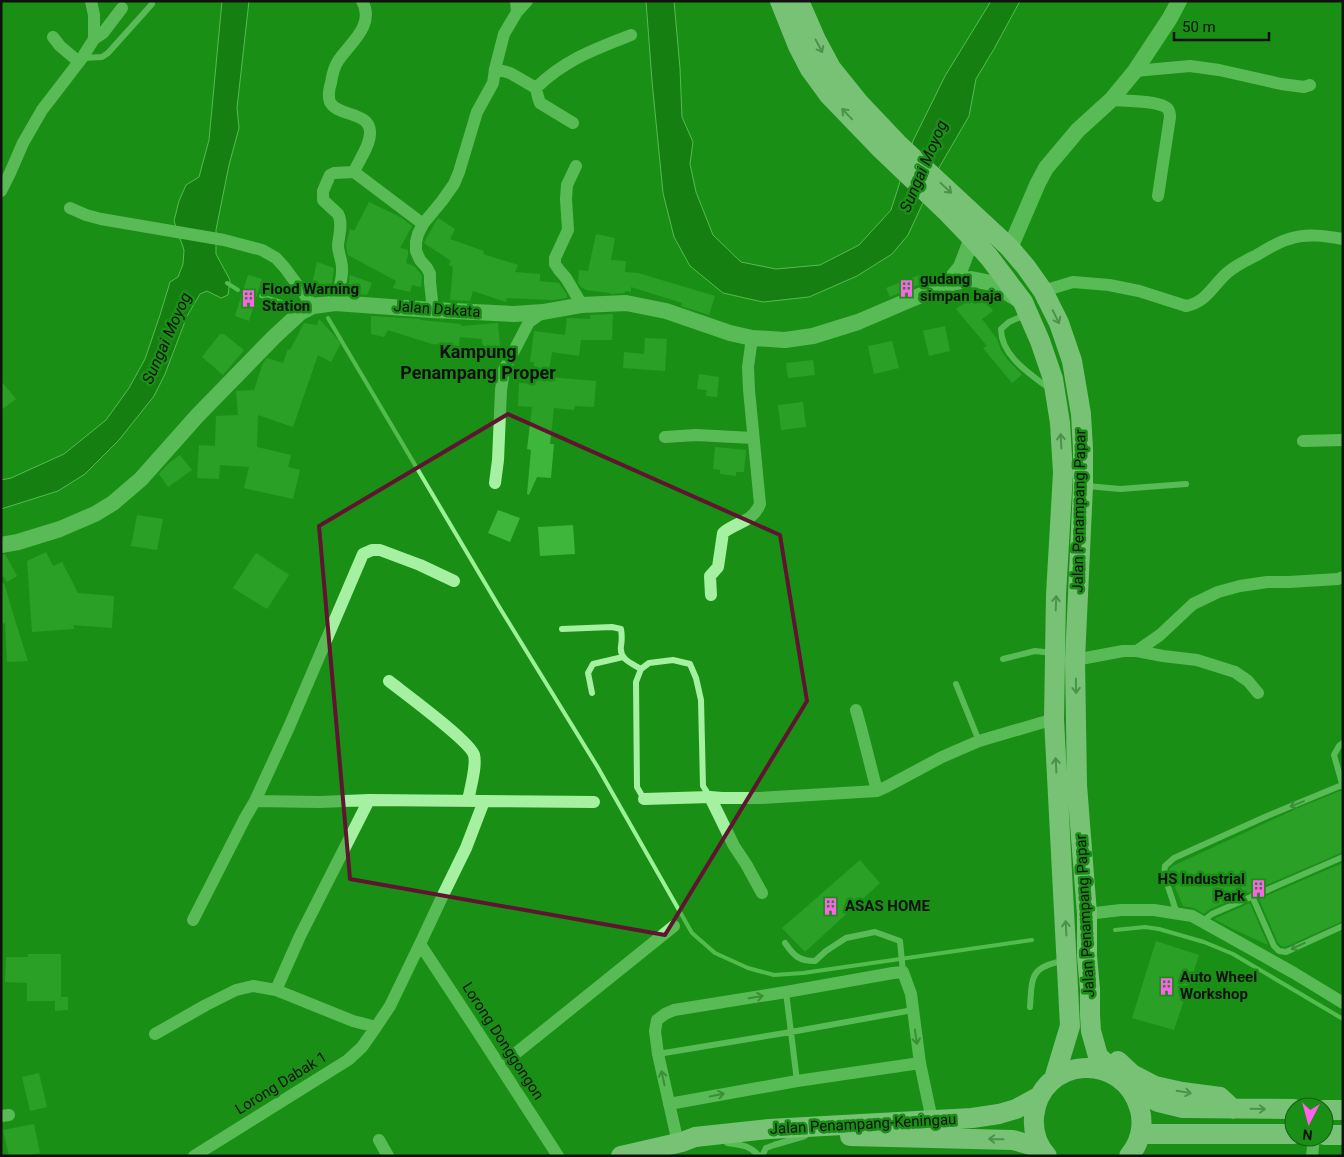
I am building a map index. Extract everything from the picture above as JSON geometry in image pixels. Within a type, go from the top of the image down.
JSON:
[{"type":"main road","name":"Jalan Penampang Papar","points":[[780,1],[798,46],[818,81],[840,107],[972,212],[1009,247],[1026,267],[1043,291],[1059,323],[1072,361],[1081,414],[1083,449],[1075,660],[1077,785],[1087,914],[1091,1031],[1098,1056],[1125,1082]]},
{"type":"main road","name":"Jalan Penampang Papar","points":[[799,1],[831,68],[860,104],[889,146],[989,256],[1026,308],[1053,379],[1060,422],[1063,472],[1056,595],[1054,719],[1070,1026],[1054,1079]]},
{"type":"main road","points":[[953,1118],[963,1109],[1006,1100],[1025,1089],[1041,1074],[1053,1054],[1057,1040],[1057,998],[1067,967]]},
{"type":"main road","points":[[1090,989],[1102,1042],[1132,1074],[1155,1086],[1220,1097],[1232,1109]]},
{"type":"main road","points":[[1045,1154],[1036,1138],[1034,1124],[1035,1109],[1046,1087],[1054,1079],[1070,1070],[1088,1067],[1106,1070],[1158,1102],[1182,1108],[1284,1109]]},
{"type":"main road","points":[[1125,1082],[1137,1099],[1142,1116],[1141,1134],[1134,1150],[1129,1156]]},
{"type":"main road","name":"Jalan Penampang-Keningau","points":[[622,1156],[695,1137],[769,1129],[972,1118],[1000,1114],[1016,1109],[1040,1096]]},
{"type":"main road","points":[[1141,1134],[1284,1134]]},
{"type":"main road","name":"Jalan Penampang-Keningau","points":[[680,1142],[696,1145],[805,1136],[1013,1140],[1034,1146],[1045,1154]]},
{"type":"street","points":[[91,1],[94,15],[94,40]]},
{"type":"street","points":[[354,172],[369,138],[370,130],[368,124],[335,107],[331,104],[329,98],[334,68],[360,35],[366,16],[366,7],[362,1]]},
{"type":"street","points":[[433,310],[430,274],[416,251],[416,242],[423,224],[454,184],[477,112],[493,83],[504,34],[517,7],[527,1]]},
{"type":"street","points":[[1009,247],[1046,168],[1078,130],[1111,100],[1135,71],[1179,1]]},
{"type":"street","points":[[1,191],[6,173],[42,110],[94,40],[103,33],[122,8]]},
{"type":"street","points":[[536,88],[556,71],[580,55],[631,35]]},
{"type":"street","points":[[53,37],[60,46],[81,60]]},
{"type":"street","points":[[1135,71],[1190,66],[1218,70],[1281,84],[1304,87],[1310,84]]},
{"type":"street","points":[[495,69],[510,73],[536,88],[540,103],[573,123]]},
{"type":"street","points":[[1111,100],[1151,103],[1166,108],[1169,111],[1170,117],[1158,196]]},
{"type":"street","points":[[576,166],[568,185],[566,199],[568,230],[555,258],[559,270],[582,305]]},
{"type":"street","points":[[335,303],[341,282],[342,269],[338,247],[340,217],[323,200],[323,191],[330,176],[334,173],[354,172],[423,224]]},
{"type":"street","points":[[70,208],[101,219],[224,240],[262,250],[276,258],[313,306]]},
{"type":"street","points":[[1043,291],[1073,282],[1109,285],[1139,291],[1176,304],[1193,305],[1209,294],[1226,273],[1236,265],[1290,238],[1314,236],[1343,239]]},
{"type":"street","name":"Jalan Dakata","points":[[947,284],[961,268],[972,238]]},
{"type":"street","name":"Jalan Dakata","points":[[1,545],[18,542],[60,529],[95,514],[113,503],[141,479],[274,336],[301,312],[313,306],[335,303],[514,314],[543,312],[582,305],[626,303],[681,316],[708,326],[752,338],[785,340],[813,336],[858,322],[947,284],[971,280],[992,283],[1026,308]]},
{"type":"street","points":[[495,483],[504,370],[530,322],[543,312]]},
{"type":"street","points":[[711,594],[710,576],[718,568],[723,533],[728,528],[754,516],[760,504],[750,412],[748,367],[752,338]]},
{"type":"street","points":[[665,437],[696,434],[753,438]]},
{"type":"street","points":[[1303,441],[1343,440]]},
{"type":"street","points":[[193,920],[255,801],[289,727],[363,554],[372,550],[380,550],[420,565],[454,581]]},
{"type":"street","points":[[1137,651],[1160,634],[1193,604],[1218,592],[1267,582],[1304,582],[1343,577]]},
{"type":"street","points":[[1075,660],[1123,651],[1137,651],[1197,660],[1235,672],[1248,681],[1258,693]]},
{"type":"street","points":[[389,681],[459,736],[470,747],[474,755],[475,766],[468,801]]},
{"type":"street","points":[[856,710],[877,790]]},
{"type":"street","points":[[644,799],[760,798],[877,790],[942,757],[979,741],[1054,719]]},
{"type":"street","points":[[710,797],[734,846],[762,893]]},
{"type":"street","points":[[276,990],[300,936],[369,800]]},
{"type":"street","points":[[255,801],[594,802]]},
{"type":"street","name":"Lorong Dabak 1","points":[[194,1156],[348,1060],[362,1047],[390,1006],[466,848],[484,801]]},
{"type":"street","points":[[1087,914],[1121,910],[1154,910],[1192,916],[1294,972],[1343,1003]]},
{"type":"street","points":[[500,1066],[674,926]]},
{"type":"street","name":"Lorong Donggongon","points":[[420,944],[558,1156]]},
{"type":"street","points":[[680,1142],[658,1054],[655,1031],[657,1020],[674,1010],[903,972],[911,994],[920,1063],[932,1120]]},
{"type":"street","points":[[155,1034],[236,990],[253,986],[276,990],[353,1021],[376,1027]]},
{"type":"street","points":[[669,1104],[797,1081],[920,1063]]},
{"type":"street","points":[[379,1140],[388,1156]]},
{"type":"lane","points":[[81,60],[102,58],[152,4]]},
{"type":"lane","points":[[1026,308],[1000,329],[1001,338],[1010,354],[1023,369],[1055,392]]},
{"type":"lane","points":[[1083,486],[1120,489],[1186,484]]},
{"type":"lane","points":[[562,629],[612,627],[621,629],[620,651],[622,657],[641,669]]},
{"type":"lane","points":[[1003,659],[1035,651],[1046,651],[1054,654]]},
{"type":"lane","points":[[592,693],[588,673],[593,664],[622,657]]},
{"type":"lane","points":[[644,799],[637,787],[636,682],[641,669],[649,664],[673,660],[690,664],[696,678],[701,700],[703,786],[710,797]]},
{"type":"lane","points":[[956,684],[979,741]]},
{"type":"lane","points":[[1177,914],[1164,874],[1165,866],[1174,858],[1267,816],[1343,786],[1334,756],[1339,746],[1343,743]]},
{"type":"lane","points":[[1203,921],[1212,914],[1343,857]]},
{"type":"lane","points":[[1252,896],[1274,946],[1280,951],[1286,952],[1343,926]]},
{"type":"lane","points":[[785,943],[792,954],[805,961],[815,961],[846,938],[875,932],[900,941],[903,972]]},
{"type":"lane","points":[[1030,1007],[1032,983],[1035,973],[1051,963],[1067,967]]},
{"type":"lane","points":[[786,992],[797,1081]]},
{"type":"lane","points":[[658,1054],[913,1010]]},
{"type":"lane","points":[[727,1143],[742,1144],[751,1148],[760,1156],[766,1148],[805,1136]]},
{"type":"highlighted area","points":[[508,414],[780,535],[807,701],[665,935],[350,879],[319,526]]},
{"type":"water","name":"Sungai Moyog","points":[[222,1],[249,1],[237,108],[239,128],[229,165],[216,230],[216,254],[230,280],[228,295],[221,298],[207,291],[200,294],[187,316],[165,374],[154,396],[119,440],[85,474],[58,491],[1,509],[1,480],[11,478],[64,454],[106,420],[129,388],[145,359],[170,282],[178,277],[183,264],[184,250],[174,221],[179,201],[186,185],[199,177],[209,140]]},
{"type":"water","name":"Sungai Moyog","points":[[646,1],[674,1],[682,117],[693,142],[690,164],[696,192],[713,235],[741,262],[776,269],[820,265],[859,245],[891,210],[913,141],[945,76],[991,1],[1020,1],[976,79],[969,116],[940,166],[908,235],[892,254],[857,276],[809,297],[763,302],[723,293],[690,266],[674,237],[663,193]]},
{"type":"building","points":[[369,202],[402,218],[412,226],[400,248],[408,250],[406,263],[414,266],[422,276],[421,287],[412,285],[410,292],[393,288],[396,281],[348,255],[346,245],[350,229],[354,231]]},
{"type":"building","points":[[438,218],[455,229],[450,239],[484,251],[483,254],[518,265],[515,272],[540,274],[540,281],[559,283],[567,298],[552,300],[507,298],[506,302],[473,291],[470,301],[450,300],[453,267],[449,265],[451,261],[424,243]]},
{"type":"building","points":[[596,234],[615,238],[611,260],[626,261],[625,272],[638,273],[715,296],[709,315],[681,306],[682,303],[631,287],[631,292],[625,291],[625,293],[610,294],[586,290],[580,286],[578,283],[579,270],[588,271]]},
{"type":"building","points":[[317,262],[334,268],[331,288],[329,288],[327,294],[311,290]]},
{"type":"building","name":"Flood Warning Station","points":[[248,275],[262,279],[249,321],[235,316]]},
{"type":"building","points":[[350,275],[372,283],[367,295],[347,292]]},
{"type":"building","name":"gudang simpan baja","points":[[920,275],[923,283],[890,297],[886,288]]},
{"type":"building","points":[[972,298],[986,302],[993,311],[982,319],[997,339],[1007,359],[1022,375],[1012,383],[983,348],[987,346],[956,309]]},
{"type":"building","points":[[613,314],[612,340],[581,340],[579,356],[552,352],[548,377],[596,381],[594,407],[575,406],[574,410],[554,408],[550,444],[554,444],[551,478],[537,477],[529,495],[527,494],[531,450],[527,449],[532,407],[518,406],[519,383],[533,384],[534,362],[530,362],[534,331],[565,335],[567,318],[590,319],[590,315]]},
{"type":"building","points":[[371,316],[420,319],[461,324],[461,326],[498,323],[500,346],[483,348],[482,339],[460,337],[459,346],[432,344],[388,330],[384,337],[371,334]]},
{"type":"building","points":[[319,319],[341,343],[331,362],[318,355],[293,427],[258,415],[257,447],[291,455],[288,467],[300,470],[293,499],[244,488],[249,467],[220,465],[219,479],[197,478],[199,445],[215,446],[216,416],[238,415],[236,391],[254,390],[263,363],[267,358],[283,363],[288,349],[290,350],[304,323],[317,325]]},
{"type":"building","points":[[945,326],[950,351],[929,356],[923,331]]},
{"type":"building","points":[[220,334],[224,334],[244,350],[223,375],[202,357]]},
{"type":"building","points":[[645,338],[667,339],[665,371],[623,368],[624,352],[644,354]]},
{"type":"building","points":[[892,341],[899,368],[874,374],[868,346]]},
{"type":"building","points":[[813,360],[815,375],[788,378],[786,363]]},
{"type":"building","points":[[699,374],[719,377],[717,397],[706,396],[707,390],[697,389]]},
{"type":"building","points":[[1,381],[16,399],[1,410]]},
{"type":"building","points":[[803,402],[806,427],[781,430],[778,405]]},
{"type":"building","points":[[715,447],[746,450],[744,472],[736,472],[736,476],[720,474],[720,470],[713,469]]},
{"type":"building","points":[[180,455],[192,470],[168,487],[159,474]]},
{"type":"building","points":[[498,510],[520,518],[510,542],[488,533]]},
{"type":"building","points":[[137,515],[163,519],[157,550],[131,546]]},
{"type":"building","points":[[573,525],[575,554],[540,556],[538,527]]},
{"type":"building","points":[[46,552],[53,566],[62,562],[78,593],[114,596],[112,628],[73,625],[74,629],[32,632],[27,561]]},
{"type":"building","points":[[256,553],[289,575],[267,609],[233,588]]},
{"type":"building","points":[[5,554],[17,576],[7,582],[1,573],[1,555]]},
{"type":"building","points":[[4,583],[28,661],[7,662],[5,623],[1,624],[1,584]]},
{"type":"building","points":[[1340,791],[1343,792],[1343,852],[1210,909],[1204,914],[1194,908],[1183,906],[1169,873],[1170,868],[1296,809]]},
{"type":"building","name":"ASAS HOME","points":[[860,860],[880,883],[805,952],[782,928]]},
{"type":"building","points":[[1343,863],[1343,921],[1285,947],[1281,946],[1259,899]]},
{"type":"building","points":[[1250,903],[1268,945],[1214,919]]},
{"type":"building","name":"Auto Wheel Workshop","points":[[1156,941],[1199,955],[1174,1030],[1132,1018]]},
{"type":"building","points":[[28,954],[61,954],[61,997],[68,997],[68,1010],[55,1011],[55,1001],[27,1001],[27,983],[5,982],[6,957],[28,957]]},
{"type":"building","points":[[39,1073],[47,1107],[30,1111],[22,1077]]},
{"type":"building","points":[[34,1124],[40,1153],[26,1156],[9,1156],[3,1130]]},
{"type":"waterway","points":[[227,283],[238,290]]},
{"type":"waterway","points":[[261,296],[292,305]]},
{"type":"waterway","points":[[328,318],[498,605],[597,766],[692,933],[715,953],[748,968],[774,975],[803,973],[1032,940]]},
{"type":"waterway","points":[[1115,930],[1145,927],[1159,929],[1204,942],[1233,954],[1343,1019]]},
{"type":"place","name":"gudang simpan baja","points":[[906,288]]},
{"type":"place","name":"Flood Warning Station","points":[[248,298]]},
{"type":"place","name":"HS Industrial Park","points":[[1259,888]]},
{"type":"place","name":"ASAS HOME","points":[[831,906]]},
{"type":"place","name":"Auto Wheel Workshop","points":[[1166,986]]},
{"type":"district","name":"Kampung Penampang Proper","points":[[478,362]]}]
